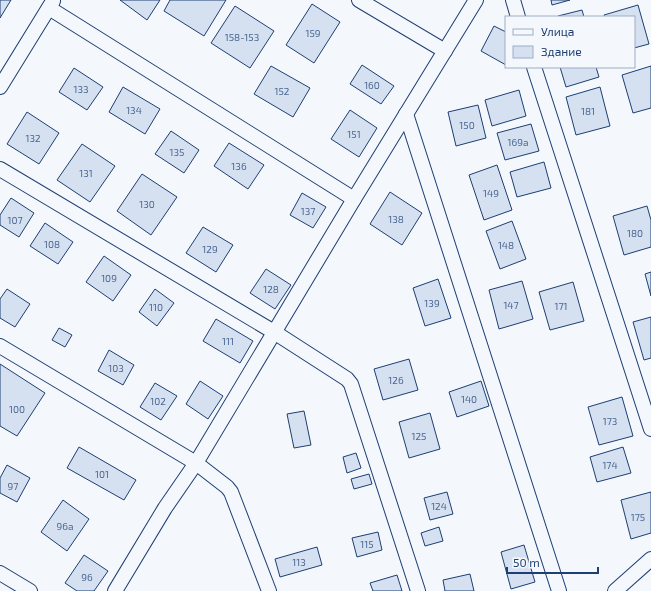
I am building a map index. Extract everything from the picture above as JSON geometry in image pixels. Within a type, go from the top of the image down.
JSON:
[{"type":"street","points":[[360,0],[445,51]]},
{"type":"street","points":[[115,591],[165,508],[196,463],[354,199],[476,0]]},
{"type":"street","points":[[513,0],[518,16]]},
{"type":"street","points":[[0,88],[51,4],[354,199]]},
{"type":"street","points":[[534,68],[651,428]]},
{"type":"street","points":[[406,114],[558,591]]},
{"type":"street","points":[[0,169],[274,332],[347,379],[351,384],[418,591]]},
{"type":"street","points":[[0,346],[196,463],[230,492],[269,591]]},
{"type":"street","points":[[615,591],[651,559]]},
{"type":"street","points":[[0,572],[30,591]]},
{"type":"building","points":[[0,0],[11,0],[0,18]]},
{"type":"building","points":[[120,0],[160,0],[147,20]]},
{"type":"building","points":[[170,0],[226,0],[204,36],[164,11]]},
{"type":"building","points":[[551,0],[570,0],[552,5]]},
{"type":"building","points":[[312,4],[340,22],[314,63],[286,45]]},
{"type":"building","points":[[638,5],[649,44],[635,48],[635,16],[604,15]]},
{"type":"building","points":[[235,6],[274,31],[250,68],[211,43]]},
{"type":"building","points":[[582,10],[584,16],[558,16]]},
{"type":"building","points":[[494,26],[505,32],[505,64],[481,51]]},
{"type":"building","points":[[362,65],[394,86],[381,104],[350,84]]},
{"type":"building","points":[[271,66],[310,88],[293,117],[254,94]]},
{"type":"building","points":[[651,66],[651,108],[633,113],[622,75]]},
{"type":"building","points":[[74,68],[103,87],[87,110],[59,92]]},
{"type":"building","points":[[560,68],[596,68],[599,77],[566,87]]},
{"type":"building","points":[[123,87],[160,109],[145,134],[109,112]]},
{"type":"building","points":[[600,87],[610,126],[576,135],[566,97]]},
{"type":"building","points":[[519,90],[526,116],[492,126],[485,100]]},
{"type":"building","points":[[478,105],[486,138],[456,146],[448,112]]},
{"type":"building","points":[[350,110],[377,128],[359,157],[331,139]]},
{"type":"building","points":[[27,112],[59,133],[39,164],[7,144]]},
{"type":"building","points":[[531,124],[539,151],[505,160],[497,133]]},
{"type":"building","points":[[171,131],[199,150],[184,173],[155,154]]},
{"type":"building","points":[[229,143],[264,165],[248,189],[214,166]]},
{"type":"building","points":[[82,144],[115,166],[90,202],[57,180]]},
{"type":"building","points":[[544,162],[551,188],[517,197],[510,172]]},
{"type":"building","points":[[497,165],[512,210],[484,220],[469,175]]},
{"type":"building","points":[[142,174],[177,197],[151,235],[117,211]]},
{"type":"building","points":[[390,192],[422,213],[402,245],[370,224]]},
{"type":"building","points":[[302,193],[326,207],[313,228],[290,215]]},
{"type":"building","points":[[11,198],[34,213],[19,237],[0,225],[0,215]]},
{"type":"building","points":[[647,206],[651,220],[651,247],[624,255],[613,216]]},
{"type":"building","points":[[512,221],[526,259],[500,269],[486,231]]},
{"type":"building","points":[[45,223],[73,242],[58,264],[30,246]]},
{"type":"building","points":[[203,227],[233,245],[216,272],[186,253]]},
{"type":"building","points":[[104,256],[131,275],[113,301],[86,282]]},
{"type":"building","points":[[266,269],[291,285],[275,309],[250,293]]},
{"type":"building","points":[[651,272],[651,296],[645,274]]},
{"type":"building","points":[[438,279],[451,318],[425,326],[413,288]]},
{"type":"building","points":[[522,281],[533,319],[499,329],[489,290]]},
{"type":"building","points":[[573,282],[584,321],[550,330],[539,292]]},
{"type":"building","points":[[7,289],[30,304],[15,327],[0,318],[0,299]]},
{"type":"building","points":[[155,289],[174,303],[157,326],[139,312]]},
{"type":"building","points":[[651,317],[651,358],[644,360],[633,322]]},
{"type":"building","points":[[216,319],[253,341],[240,363],[203,341]]},
{"type":"building","points":[[59,328],[72,335],[65,347],[52,340]]},
{"type":"building","points":[[109,350],[134,365],[123,385],[98,371]]},
{"type":"building","points":[[409,359],[418,390],[383,400],[374,369]]},
{"type":"building","points":[[0,364],[45,393],[17,436],[0,426]]},
{"type":"building","points":[[200,381],[223,396],[208,419],[186,404]]},
{"type":"building","points":[[481,381],[489,406],[457,417],[449,392]]},
{"type":"building","points":[[155,383],[177,396],[161,420],[140,407]]},
{"type":"building","points":[[622,397],[633,436],[599,445],[588,407]]},
{"type":"building","points":[[304,411],[311,445],[294,448],[287,414]]},
{"type":"building","points":[[430,413],[440,449],[409,458],[399,422]]},
{"type":"building","points":[[79,447],[136,480],[124,500],[67,468]]},
{"type":"building","points":[[623,447],[631,473],[597,482],[590,457]]},
{"type":"building","points":[[356,453],[361,468],[347,473],[343,457]]},
{"type":"building","points":[[7,465],[30,478],[17,502],[0,493],[0,478]]},
{"type":"building","points":[[369,474],[372,484],[354,489],[351,479]]},
{"type":"building","points":[[447,492],[453,514],[430,520],[424,498]]},
{"type":"building","points":[[651,492],[651,533],[631,539],[621,500]]},
{"type":"building","points":[[63,500],[89,519],[67,551],[41,532]]},
{"type":"building","points":[[439,527],[443,541],[425,546],[421,533]]},
{"type":"building","points":[[378,532],[382,550],[357,557],[352,538]]},
{"type":"building","points":[[524,545],[535,582],[511,589],[501,552]]},
{"type":"building","points":[[317,547],[322,565],[280,577],[275,559]]},
{"type":"building","points":[[84,555],[108,571],[94,591],[77,591],[65,583]]},
{"type":"building","points":[[470,574],[474,591],[445,591],[443,580]]},
{"type":"building","points":[[397,575],[402,591],[373,591],[370,583]]}]
